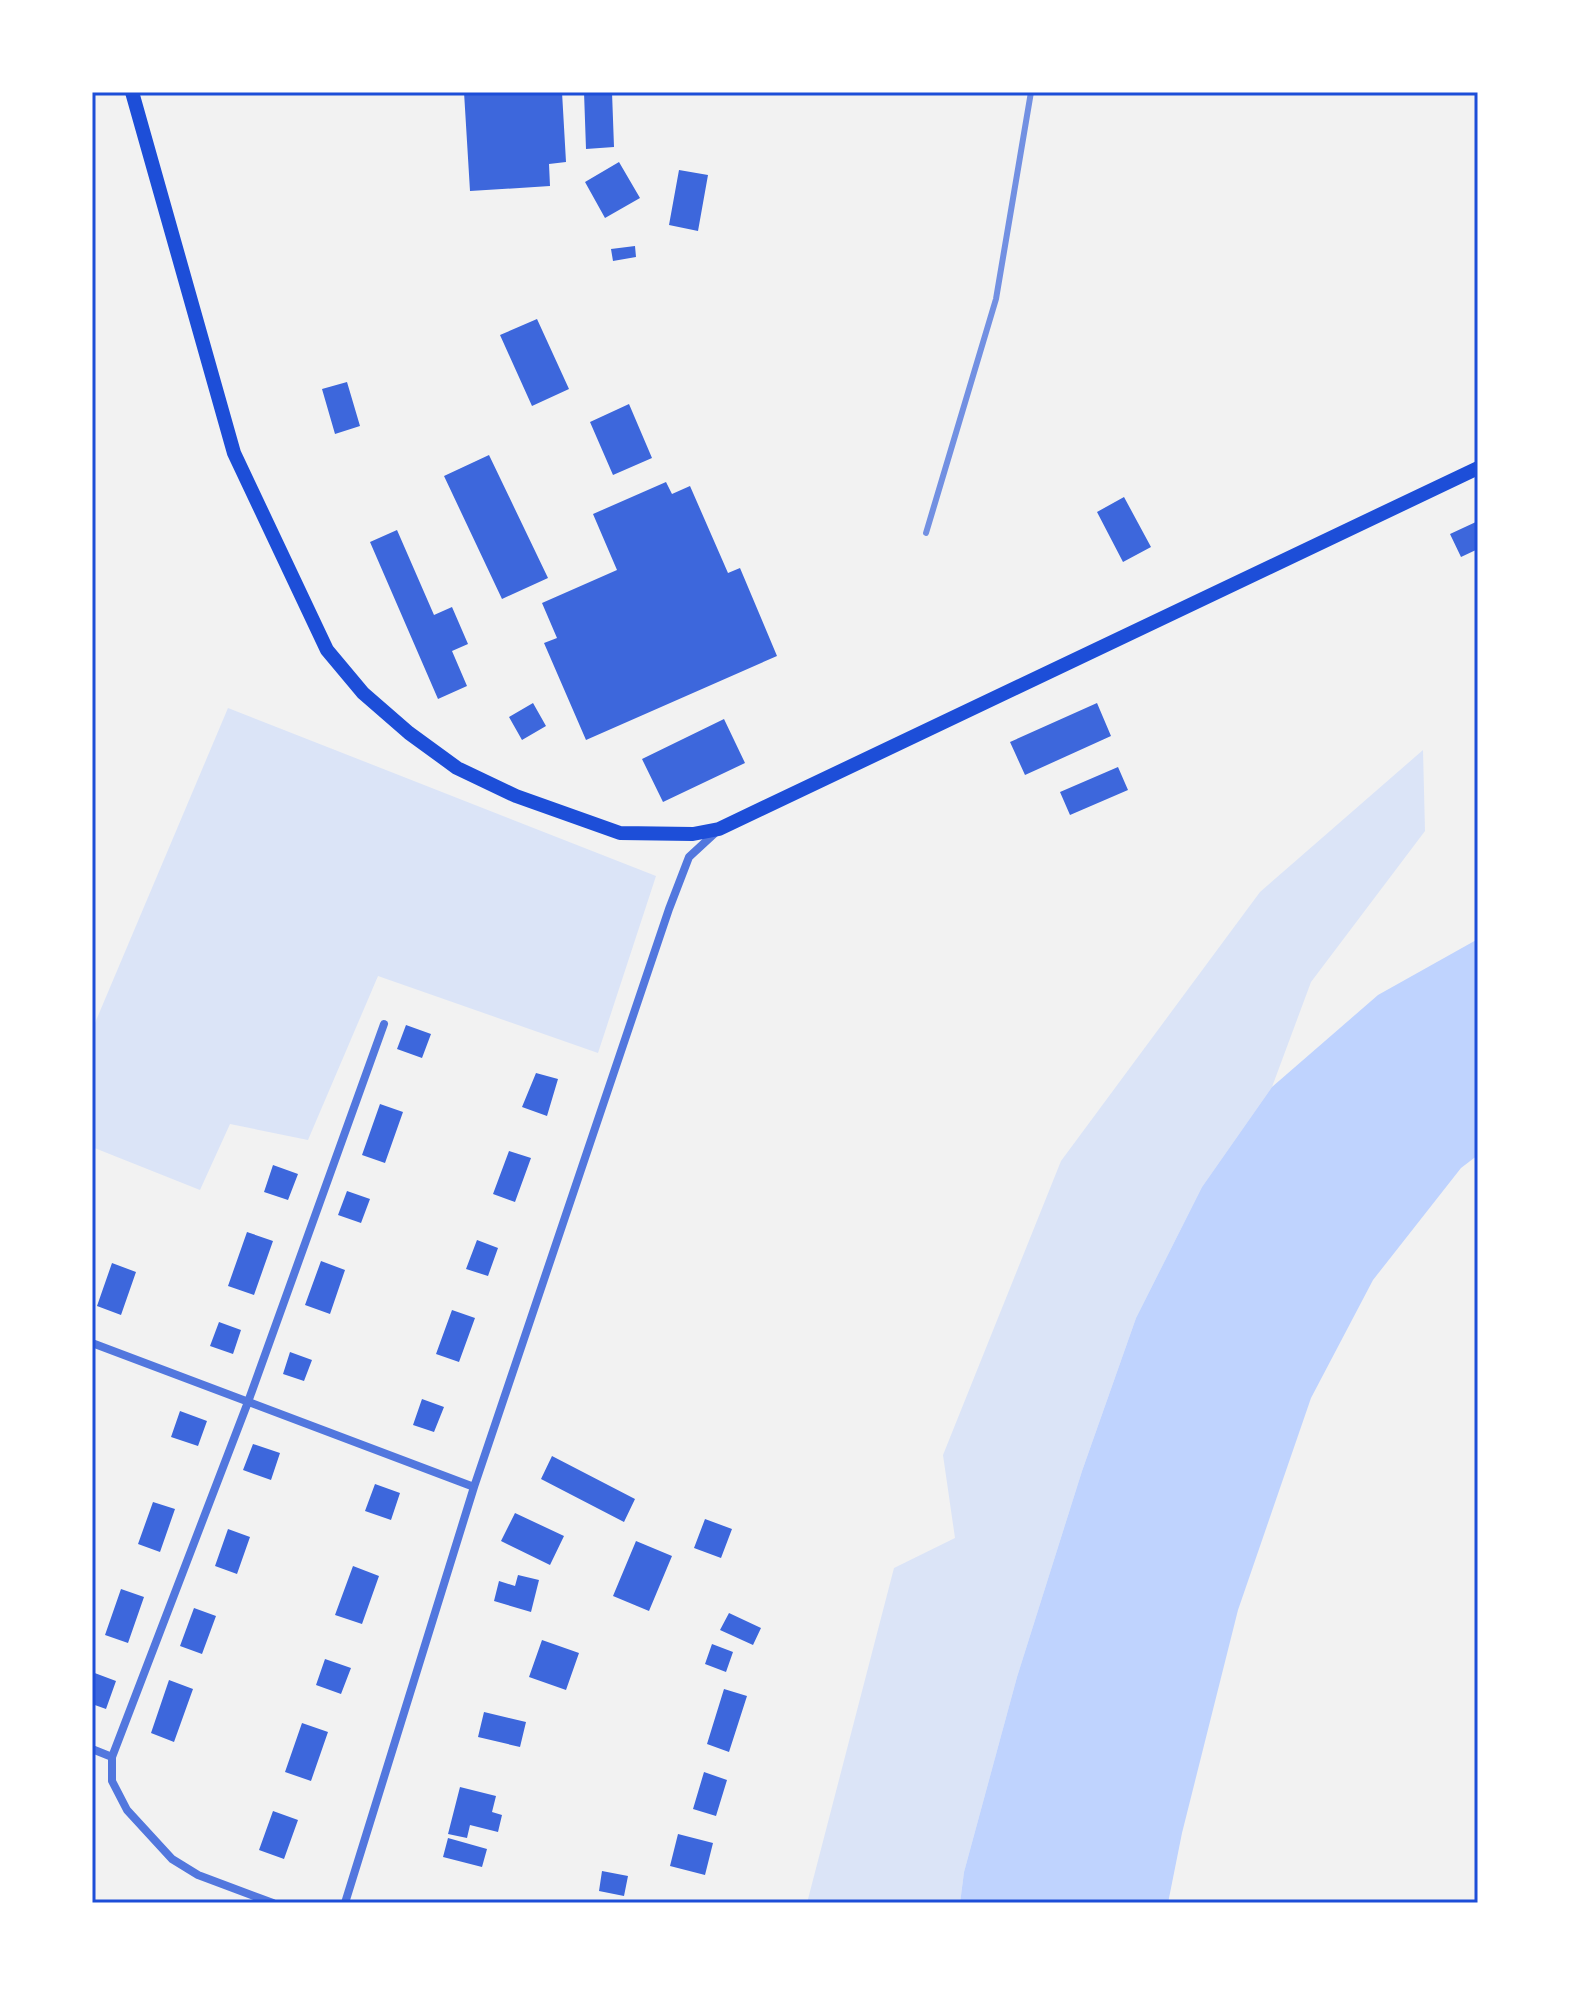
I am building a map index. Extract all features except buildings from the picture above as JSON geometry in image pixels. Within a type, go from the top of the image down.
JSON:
[{"type":"main road","points":[[132,92],[234,453],[327,650],[363,693],[409,733],[457,768],[516,796],[620,833],[693,834],[719,829],[1478,468]]},
{"type":"street","points":[[346,1900],[474,1487],[669,909],[689,857],[719,829]]},
{"type":"street","points":[[273,1903],[198,1875],[172,1859],[127,1810],[112,1781],[112,1757],[248,1402],[384,1024]]},
{"type":"street","points":[[92,1343],[474,1487]]},
{"type":"street","points":[[92,1749],[112,1757]]},
{"type":"shaded area","points":[[228,708],[656,876],[598,1053],[378,976],[308,1140],[230,1124],[200,1190],[92,1147],[92,1030]]},
{"type":"shaded area","points":[[1423,750],[1425,831],[1311,982],[1272,1087],[1202,1187],[1136,1318],[1082,1471],[1017,1677],[964,1872],[960,1903],[807,1903],[894,1568],[955,1538],[943,1455],[1061,1161],[1260,892]]},
{"type":"water","points":[[1478,939],[1478,1155],[1461,1168],[1373,1280],[1311,1398],[1238,1610],[1182,1833],[1168,1903],[960,1903],[964,1872],[1017,1677],[1082,1471],[1136,1318],[1202,1187],[1272,1087],[1378,995]]},
{"type":"railway","points":[[926,533],[996,299],[1031,92]]}]
